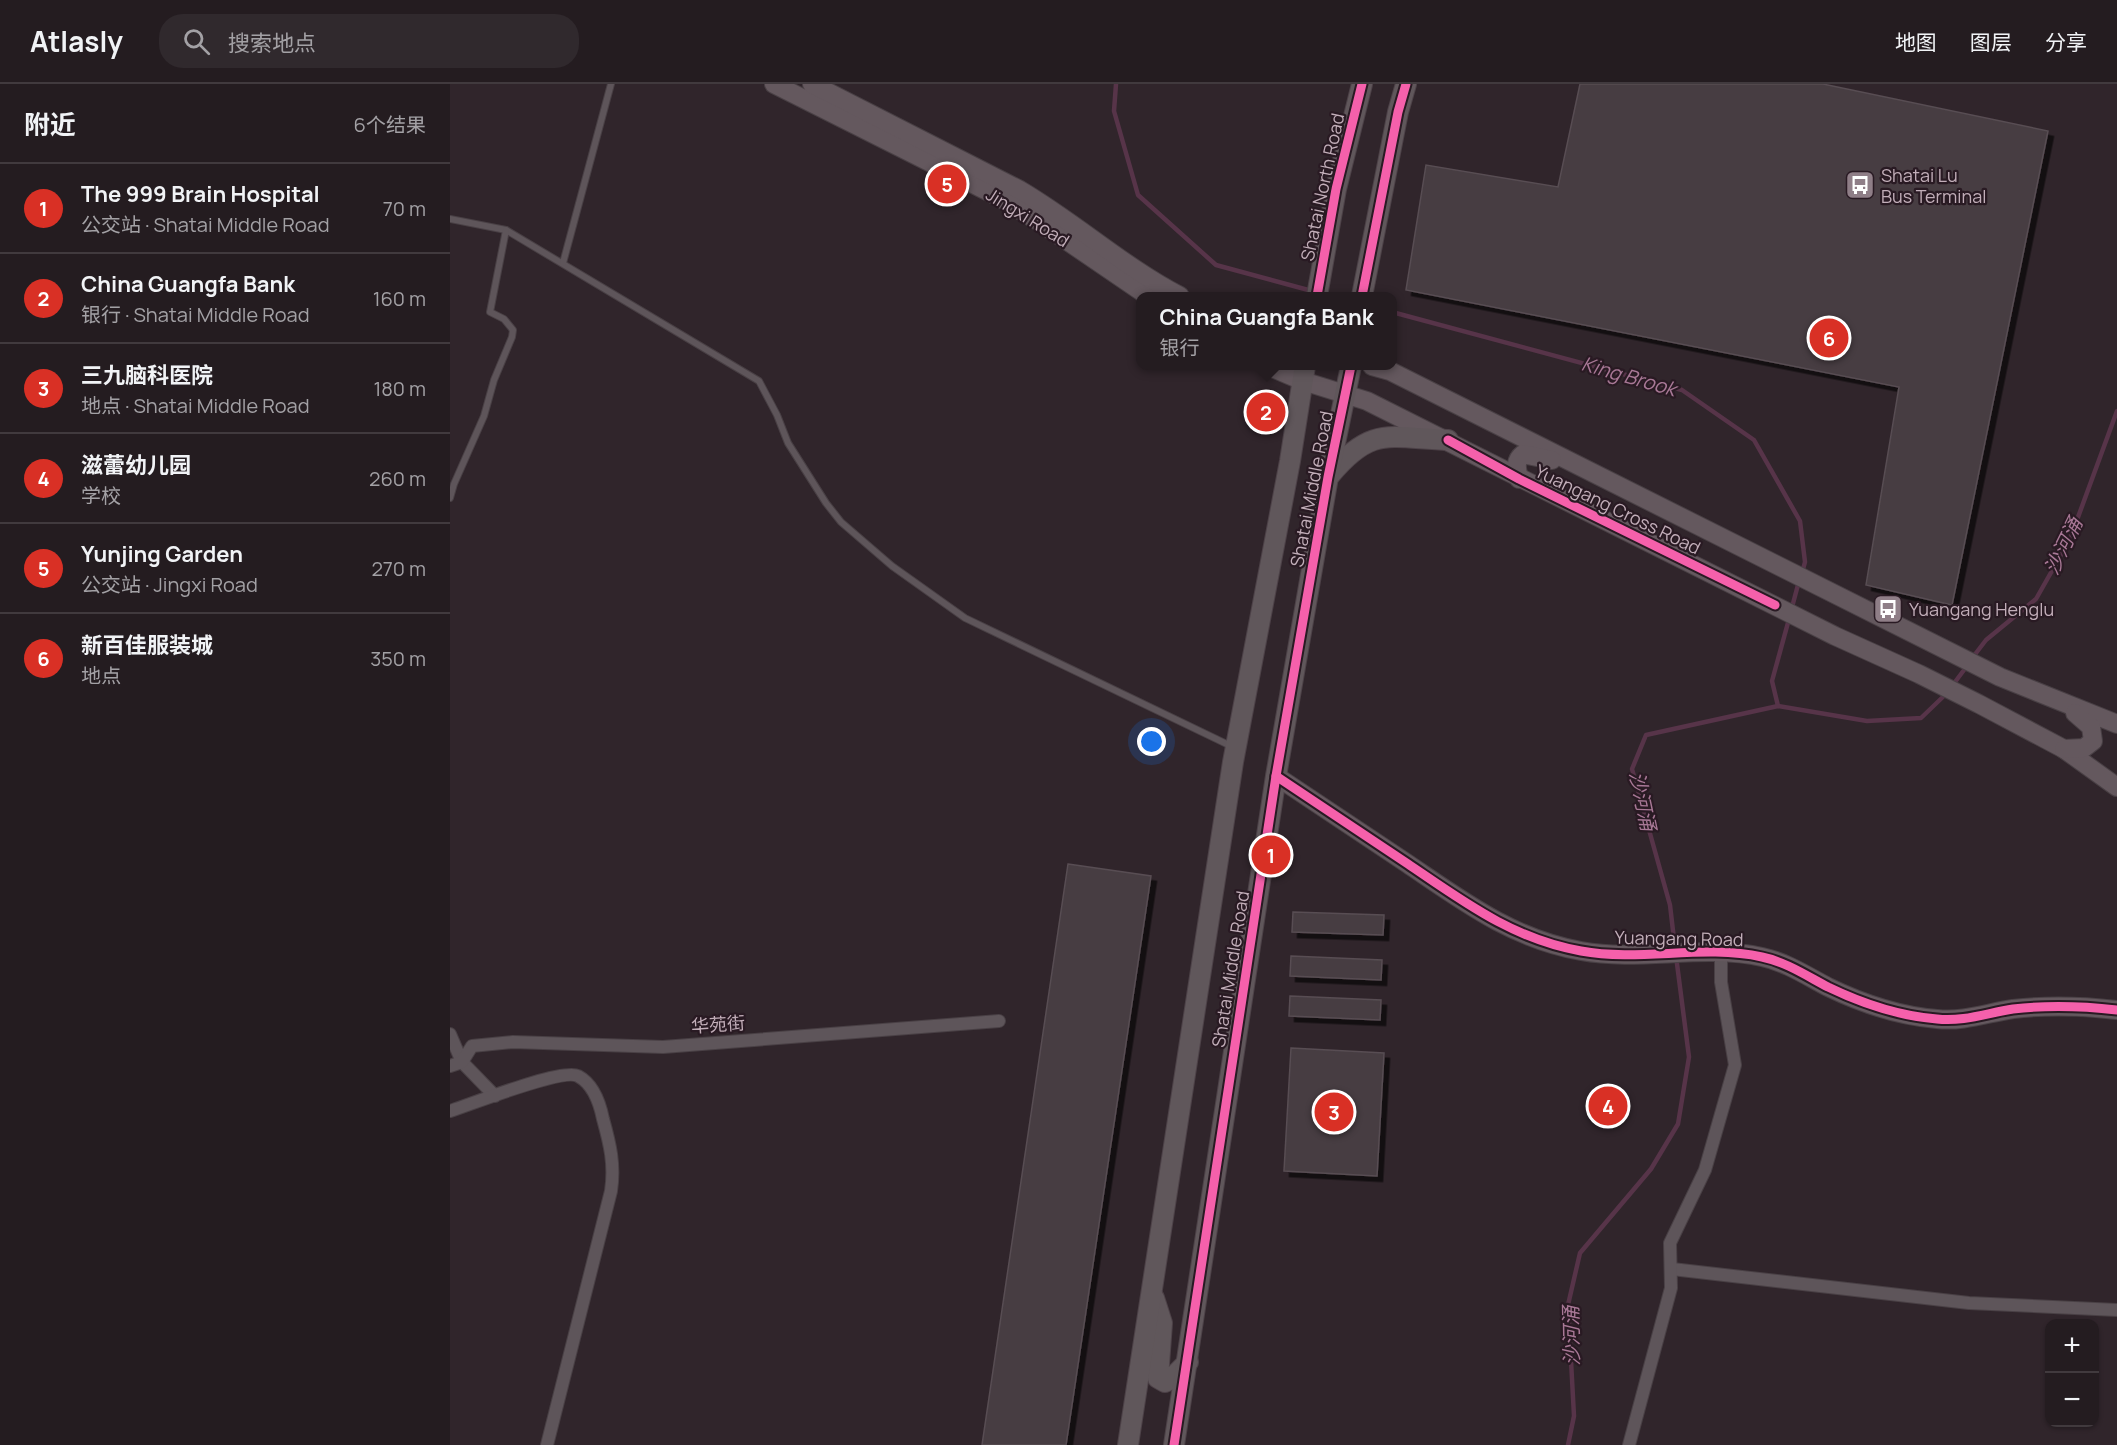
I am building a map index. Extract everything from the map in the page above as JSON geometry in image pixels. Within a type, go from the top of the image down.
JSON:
[{"type":"main road","name":"Jingxi Road","points":[[774,84],[999,197],[1141,292]]},
{"type":"main road","name":"Jingxi Road","points":[[812,84],[1020,190],[1060,214],[1144,275],[1172,292]]},
{"type":"main road","name":"Shatai North Road","points":[[1318,292],[1342,162],[1362,84]]},
{"type":"main road","points":[[1364,287],[1398,112],[1406,84]]},
{"type":"main road","points":[[1289,370],[1304,373],[1346,394],[1350,370]]},
{"type":"main road","name":"Yuangang Cross Road","points":[[1386,370],[2000,677],[2067,706],[2117,724]]},
{"type":"main road","name":"Shatai Middle Road","points":[[1128,1445],[1236,749],[1304,373]]},
{"type":"main road","name":"Shatai Middle Road","points":[[1174,1445],[1276,776],[1328,477],[1346,394]]},
{"type":"main road","name":"Yuangang Cross Road","points":[[1346,394],[1367,401],[1448,440],[1519,479],[1835,636],[1979,704],[2064,749],[2117,787]]},
{"type":"main road","points":[[1328,477],[1349,452],[1370,440],[1398,437],[1448,440]]},
{"type":"main road","points":[[1519,479],[1516,464],[1518,458],[1523,454],[1572,464]]},
{"type":"main road","points":[[2064,749],[2084,748],[2093,741],[2091,727],[2067,706]]},
{"type":"main road","name":"Yuangang Road","points":[[1276,776],[1475,909],[1518,934],[1541,942],[1584,952],[1712,953],[1762,957],[1777,961],[1852,997],[1938,1020],[1965,1019],[2010,1010],[2042,1007],[2117,1010]]},
{"type":"main road","points":[[1152,1293],[1162,1323],[1158,1378],[1165,1382],[1171,1379],[1188,1362]]},
{"type":"street","points":[[1629,1445],[1671,1288],[1670,1243],[1705,1170],[1735,1065],[1721,982],[1712,953]]},
{"type":"street","name":"华苑街","points":[[456,1064],[472,1046],[513,1042],[663,1047],[999,1021]]},
{"type":"street","points":[[450,1034],[456,1064],[495,1096]]},
{"type":"street","points":[[450,1111],[545,1078],[577,1075],[599,1102],[614,1161],[611,1191],[547,1445]]},
{"type":"street","points":[[1672,1269],[1960,1302],[2020,1307],[2117,1310]]},
{"type":"lane","points":[[563,263],[611,84]]},
{"type":"lane","points":[[450,219],[506,230],[759,381],[777,415],[788,443],[826,503],[842,522],[892,566],[965,618],[1236,749]]},
{"type":"lane","points":[[450,498],[484,416],[494,380],[512,337],[513,330],[504,320],[490,312],[506,230]]},
{"type":"building","points":[[1580,84],[1823,84],[2048,131],[1952,605],[1866,585],[1899,387],[1406,290],[1426,165],[1558,187]]},
{"type":"building","points":[[1068,864],[1151,876],[1066,1445],[982,1445]]},
{"type":"building","points":[[1293,912],[1384,915],[1383,935],[1292,932]]},
{"type":"building","points":[[1291,956],[1382,960],[1381,980],[1290,976]]},
{"type":"building","points":[[1290,996],[1381,1000],[1380,1020],[1289,1016]]},
{"type":"building","points":[[1291,1048],[1384,1053],[1377,1176],[1284,1171]]},
{"type":"waterway","name":"King Brook","points":[[1116,84],[1114,111],[1138,195],[1216,265],[1312,291]]},
{"type":"waterway","name":"King Brook","points":[[1397,313],[1682,390],[1754,440],[1800,521],[1805,562],[1802,573]]},
{"type":"waterway","name":"沙河涌","points":[[1973,657],[1986,640],[2036,599],[2070,539],[2117,411]]},
{"type":"waterway","name":"King Brook","points":[[1791,611],[1799,581]]},
{"type":"waterway","name":"King Brook","points":[[1778,706],[1772,681],[1789,619]]},
{"type":"waterway","name":"沙河涌","points":[[1952,686],[1967,666]]},
{"type":"waterway","name":"沙河涌","points":[[1675,948],[1670,905],[1632,769],[1646,735],[1778,706],[1867,721],[1921,718],[1947,693]]},
{"type":"waterway","name":"沙河涌","points":[[1568,1445],[1574,1416],[1568,1305],[1580,1253],[1651,1169],[1678,1124],[1689,1057],[1676,956]]},
{"type":"cycle path","points":[[1318,292],[1336,189],[1362,84]]},
{"type":"cycle path","points":[[1363,292],[1398,112],[1406,84]]},
{"type":"cycle path","points":[[1174,1445],[1276,776],[1328,477],[1350,370]]},
{"type":"cycle path","points":[[1448,440],[1519,479],[1775,605]]},
{"type":"cycle path","points":[[1276,776],[1469,905],[1511,928],[1556,945],[1603,954],[1717,952],[1762,957],[1788,966],[1828,987],[1881,1008],[1947,1020],[2039,1007],[2117,1010]]},
{"type":"place","name":"Yunjing Garden","points":[[947,184]]},
{"type":"place","name":"Shatai Lu Bus Terminal","points":[[1860,185]]},
{"type":"place","name":"新百佳服装城","points":[[1829,338]]},
{"type":"place","name":"China Guangfa Bank","points":[[1266,412]]},
{"type":"place","name":"Yuangang Henglu","points":[[1888,609]]},
{"type":"place","name":"The 999 Brain Hospital","points":[[1271,855]]},
{"type":"place","name":"滋蕾幼儿园","points":[[1608,1106]]},
{"type":"place","name":"三九脑科医院","points":[[1334,1112]]}]
